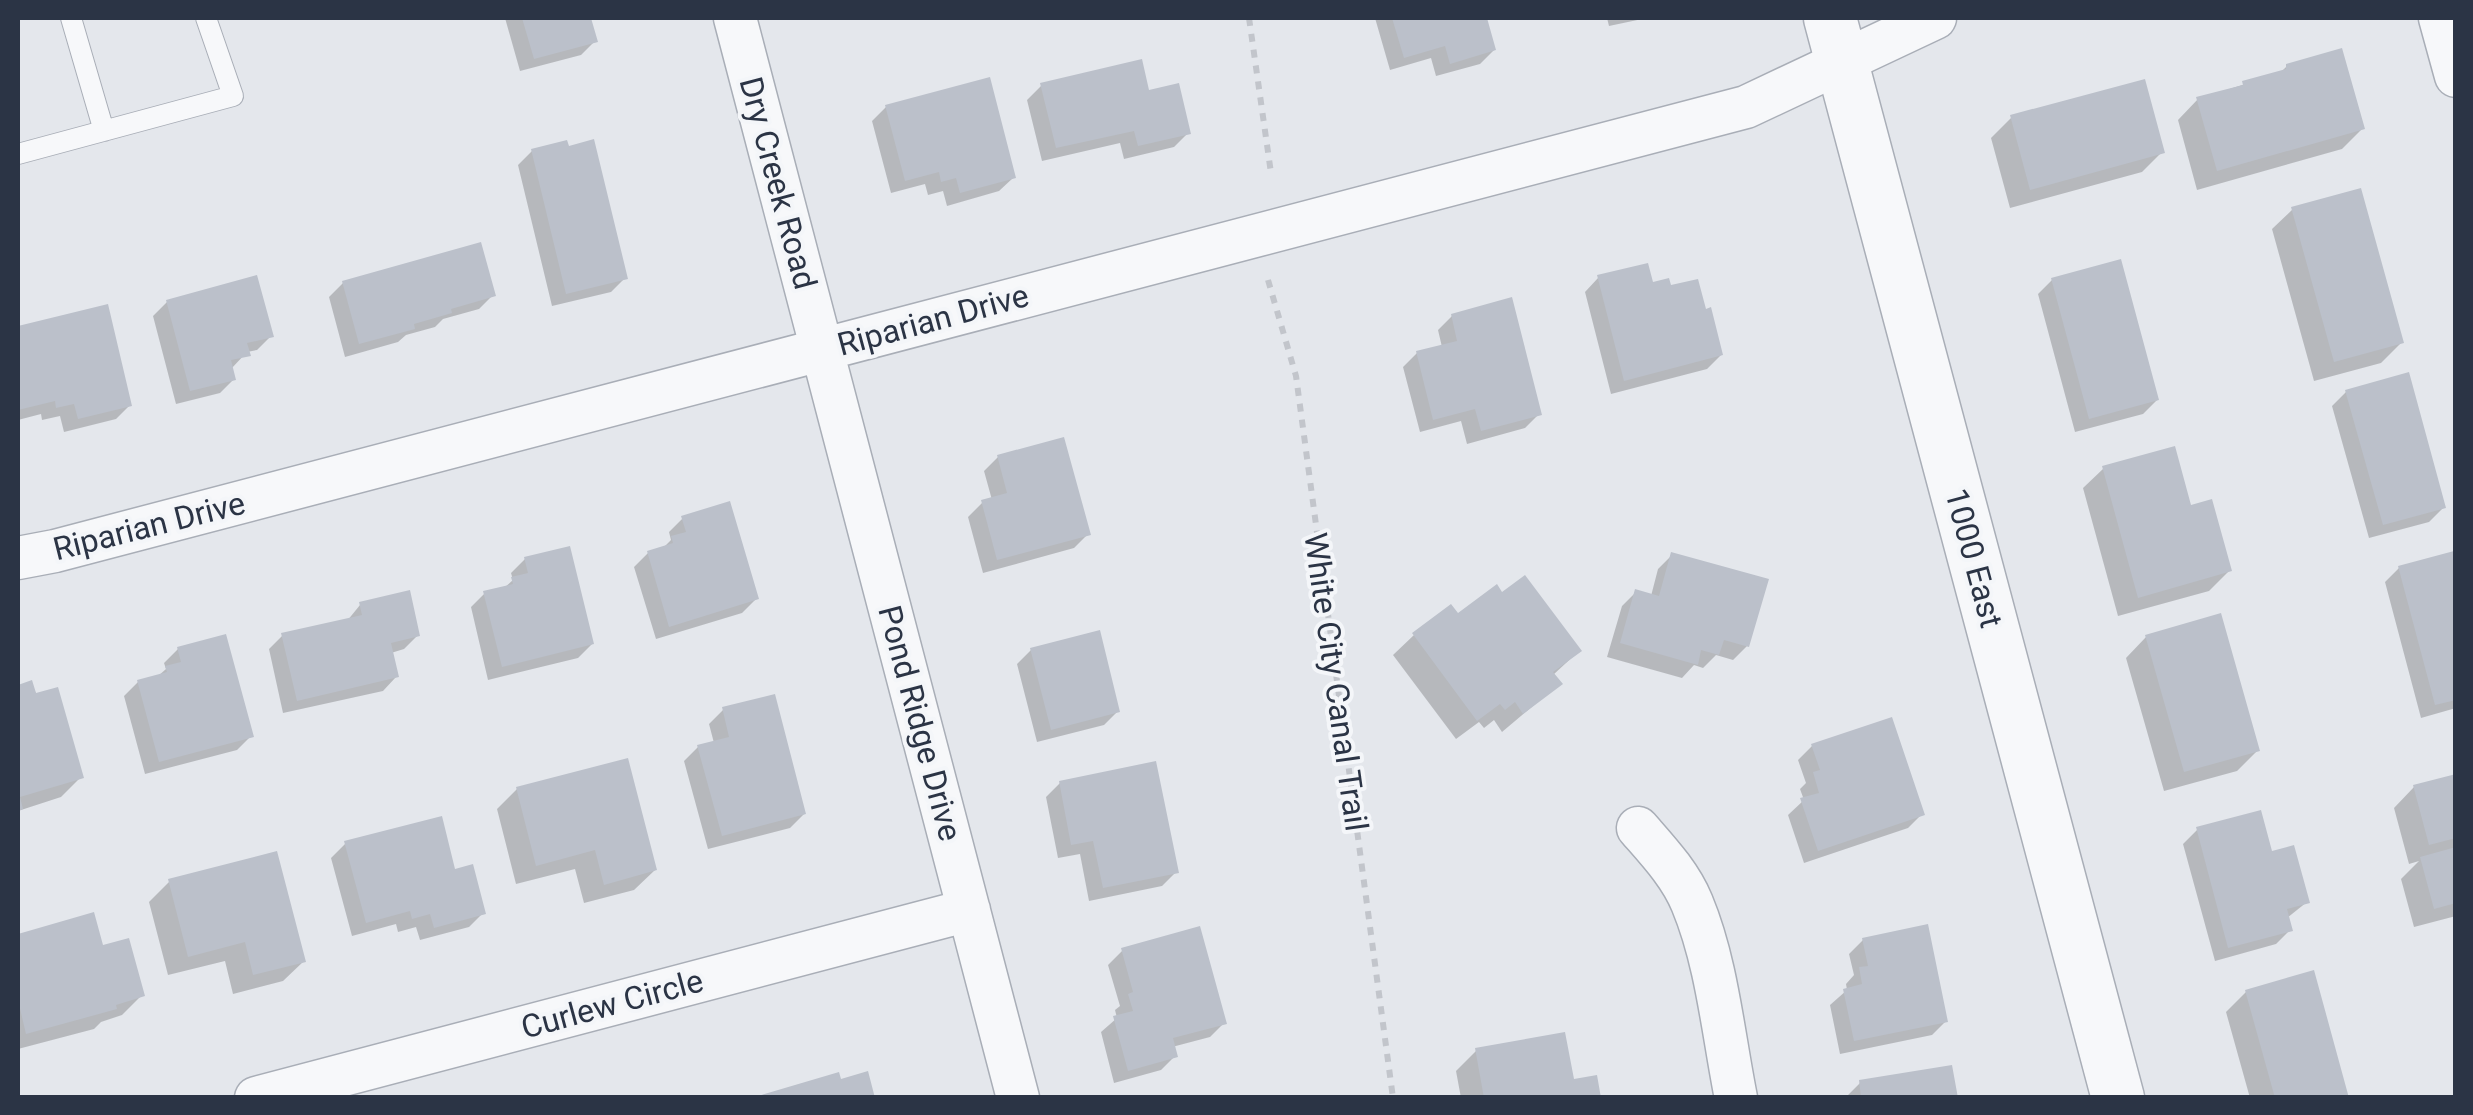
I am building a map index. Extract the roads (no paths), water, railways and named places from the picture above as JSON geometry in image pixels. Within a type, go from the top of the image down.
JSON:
[{"type":"street","name":"Dry Creek Road","points":[[734,18],[822,349]]},
{"type":"street","name":"Riparian Drive","points":[[18,558],[1746,106],[1835,40],[1935,18]]},
{"type":"street","points":[[2440,18],[2456,76]]},
{"type":"street","name":"1000 East","points":[[1835,40],[2118,1098]]},
{"type":"street","name":"Pond Ridge Drive","points":[[822,349],[1018,1098]]},
{"type":"street","points":[[1638,828],[1668,862],[1690,900],[1706,945],[1736,1098]]},
{"type":"street","name":"Curlew Circle","points":[[256,1098],[969,910]]},
{"type":"lane","points":[[71,18],[104,131]]},
{"type":"lane","points":[[18,154],[233,96],[206,18]]}]
